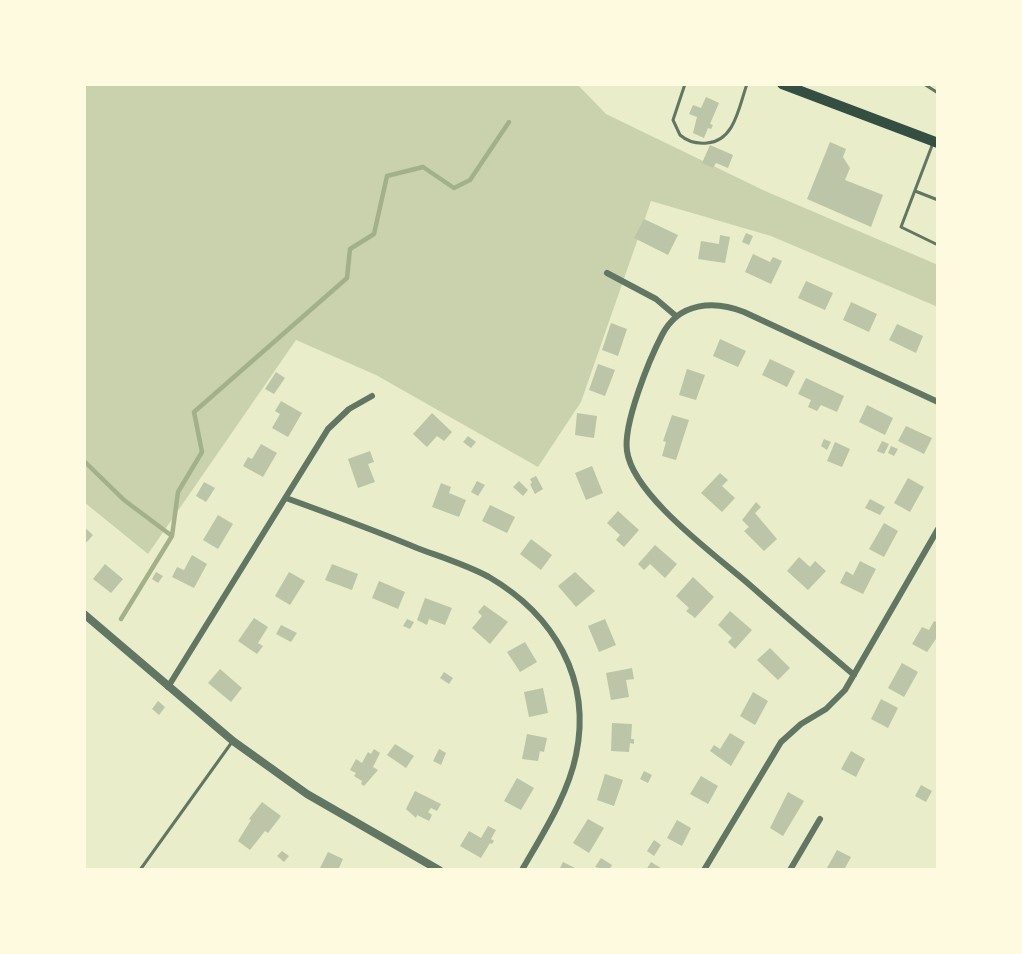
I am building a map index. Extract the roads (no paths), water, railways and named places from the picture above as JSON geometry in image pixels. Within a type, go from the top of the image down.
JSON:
[{"type":"main road","points":[[782,84],[936,142]]},
{"type":"street","points":[[606,273],[656,299],[676,316]]},
{"type":"street","points":[[854,675],[677,522],[646,490],[631,466],[626,437],[630,420],[658,343],[676,316],[684,310],[706,304],[730,306],[938,402]]},
{"type":"street","points":[[168,687],[328,429],[349,409],[372,396]]},
{"type":"street","points":[[286,498],[487,576],[522,598],[549,626],[571,667],[580,718],[576,756],[563,790],[522,870]]},
{"type":"street","points":[[704,870],[781,742],[795,729],[836,700],[854,675],[938,529]]},
{"type":"street","points":[[84,614],[233,741],[307,794],[439,870]]},
{"type":"street","points":[[790,870],[820,819]]},
{"type":"lane","points":[[685,84],[673,120],[680,135],[700,143],[722,139],[731,130],[747,84]]},
{"type":"lane","points":[[924,84],[938,93]]},
{"type":"lane","points":[[936,142],[901,227],[938,244]]},
{"type":"lane","points":[[915,191],[938,200]]},
{"type":"lane","points":[[140,870],[233,741]]},
{"type":"waterway","points":[[121,619],[172,536],[178,492],[202,452],[194,412],[347,278],[350,249],[374,234],[387,176],[423,167],[454,188],[470,180],[509,122]]},
{"type":"waterway","points":[[84,461],[124,500],[172,536]]}]
